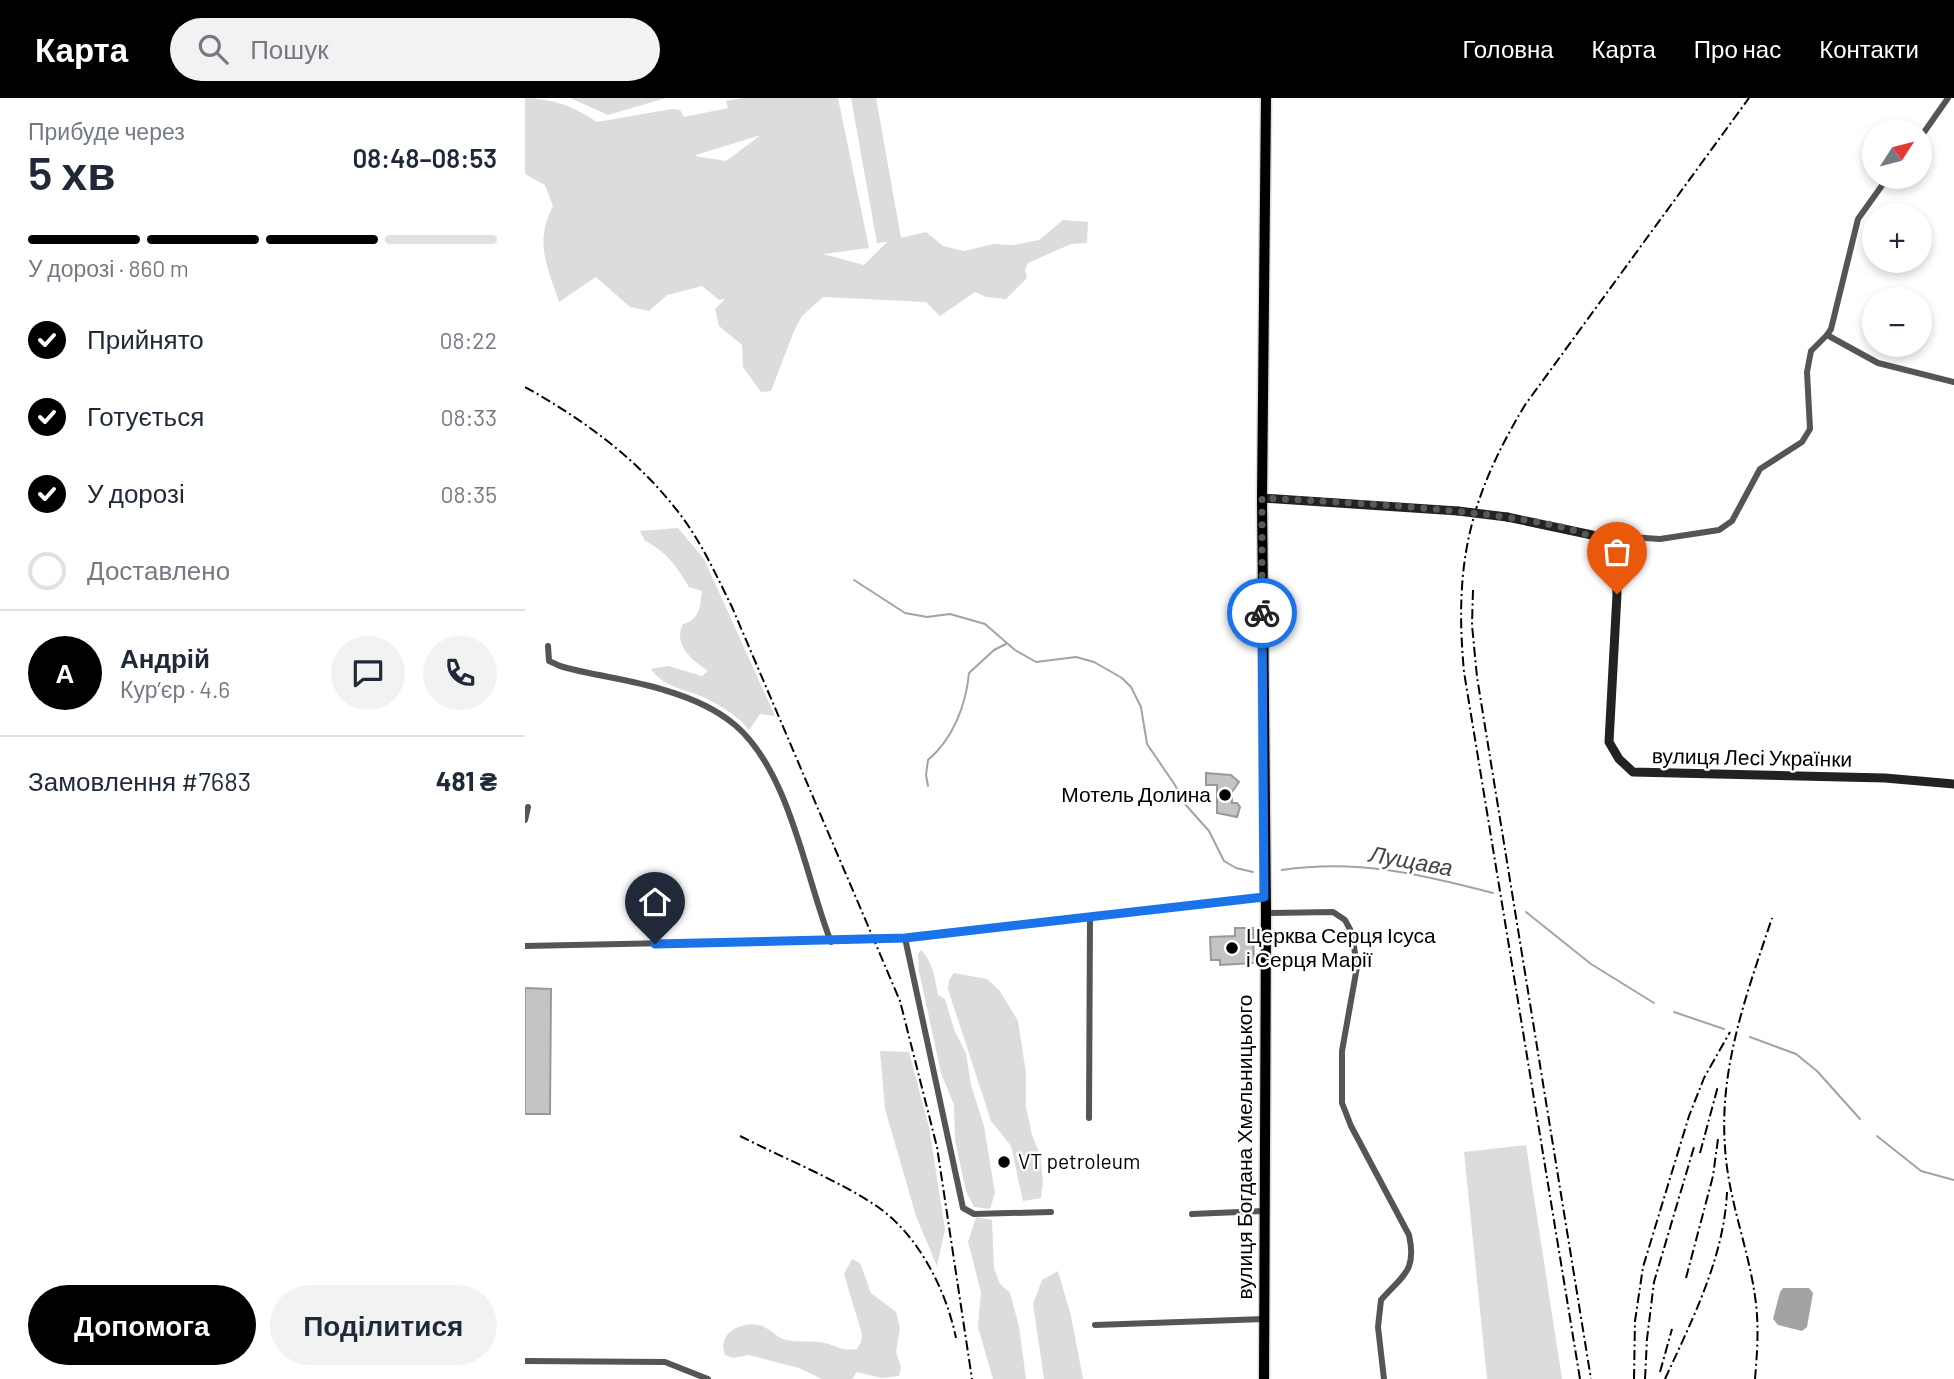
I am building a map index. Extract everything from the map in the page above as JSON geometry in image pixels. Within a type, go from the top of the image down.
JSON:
[{"type":"main road","name":"вулиця Богдана Хмельницького","points":[[1264,1379],[1262,498],[1266,98]]},
{"type":"street","points":[[1932,121],[1948,98]]},
{"type":"street","points":[[1262,498],[1458,511],[1507,517],[1592,536],[1603,544],[1615,536],[1660,539],[1719,530],[1732,521],[1760,470],[1802,443],[1810,429],[1807,372],[1811,351],[1831,329],[1858,219],[1879,189]]},
{"type":"street","points":[[1827,335],[1878,363],[1954,382]]},
{"type":"street","name":"вулиця Лесі Українки","points":[[1603,544],[1615,562],[1617,594],[1609,742],[1619,759],[1633,772],[1885,778],[1954,784]]},
{"type":"street","points":[[548,646],[549,661],[560,666],[661,689],[710,709],[734,724],[755,746],[770,772],[791,821],[831,942]]},
{"type":"street","points":[[525,820],[528,807]]},
{"type":"street","points":[[525,946],[831,942],[905,938],[1264,897]]},
{"type":"street","points":[[1265,913],[1333,912],[1345,920],[1352,933],[1357,967],[1342,1051],[1342,1103],[1351,1126],[1409,1235],[1413,1254],[1404,1277],[1381,1300],[1378,1326],[1384,1379]]},
{"type":"street","points":[[1089,1118],[1090,916]]},
{"type":"street","points":[[905,938],[963,1208],[975,1214],[1051,1212]]},
{"type":"street","points":[[1192,1214],[1263,1212]]},
{"type":"street","points":[[1095,1325],[1264,1320]]},
{"type":"street","points":[[525,1361],[664,1362],[708,1379]]},
{"type":"shaded area","points":[[525,98],[563,104],[597,122],[672,109],[680,110],[684,117],[728,108],[726,101],[742,98],[838,98],[869,248],[823,254],[864,265],[887,242],[877,243],[851,98],[876,98],[901,238],[926,232],[943,246],[964,251],[994,244],[1014,245],[1039,240],[1063,220],[1088,222],[1087,243],[1071,244],[1028,263],[1025,270],[1027,278],[1006,299],[986,297],[975,292],[940,316],[926,302],[823,297],[802,316],[771,391],[761,392],[743,367],[742,345],[719,326],[715,309],[725,299],[719,300],[702,286],[667,295],[649,311],[630,307],[596,277],[559,302],[543,243],[547,219],[553,206],[545,185],[525,174]],"holes":[[[761,135],[726,161],[695,156]]]},
{"type":"shaded area","points":[[570,98],[666,98],[608,115]]},
{"type":"shaded area","points":[[678,528],[704,559],[775,716],[760,714],[749,730],[725,709],[701,696],[670,685],[656,676],[651,669],[668,666],[702,676],[708,671],[686,652],[680,639],[683,624],[693,619],[698,612],[702,591],[689,587],[671,561],[645,541],[640,531]]},
{"type":"shaded area","points":[[921,950],[931,965],[938,995],[945,999],[955,1032],[966,1053],[971,1085],[984,1126],[995,1193],[990,1209],[974,1207],[966,1191],[955,1140],[954,1105],[941,1073],[919,971],[918,954]]},
{"type":"shaded area","points":[[954,973],[987,979],[1000,991],[1018,1021],[1026,1073],[1026,1107],[1032,1135],[1040,1154],[1043,1181],[1041,1198],[1023,1201],[1011,1146],[991,1121],[948,989],[949,980]]},
{"type":"shaded area","points":[[880,1051],[909,1052],[929,1127],[945,1229],[937,1266],[916,1216],[885,1109]]},
{"type":"shaded area","points":[[1526,1145],[1562,1379],[1487,1379],[1464,1152]]},
{"type":"shaded area","points":[[976,1217],[992,1220],[994,1268],[1000,1284],[1010,1293],[1019,1326],[1026,1379],[993,1379],[978,1327],[981,1292],[968,1242]]},
{"type":"shaded area","points":[[852,1259],[860,1263],[871,1293],[896,1312],[900,1328],[896,1352],[901,1367],[899,1376],[882,1378],[857,1372],[852,1379],[822,1379],[799,1368],[749,1355],[733,1358],[725,1355],[723,1347],[728,1334],[740,1326],[748,1325],[762,1326],[786,1340],[820,1342],[843,1349],[857,1349],[862,1334],[844,1274]]},
{"type":"shaded area","points":[[1058,1271],[1071,1316],[1083,1379],[1044,1379],[1033,1304],[1042,1280]]},
{"type":"shaded area","points":[[1783,1288],[1809,1288],[1813,1293],[1807,1327],[1802,1331],[1778,1325],[1773,1319]]},
{"type":"building","name":"Мотель Долина","points":[[1206,773],[1231,775],[1239,782],[1232,792],[1232,803],[1237,803],[1240,807],[1237,817],[1217,813],[1217,785],[1206,785]]},
{"type":"building","name":"Церква Серця Ісуса і Серця Марії","points":[[1235,928],[1253,928],[1254,963],[1220,965],[1220,960],[1211,960],[1210,937],[1235,936]]},
{"type":"building","points":[[525,988],[551,989],[550,1114],[525,1114]]},
{"type":"waterway","name":"Лущава","points":[[854,580],[905,613],[927,617],[950,614],[985,624],[1015,650],[1036,662],[1076,657],[1094,662],[1122,678],[1131,687],[1141,707],[1147,744],[1184,803],[1209,831],[1224,861],[1236,868],[1253,872]]},
{"type":"waterway","points":[[928,786],[928,760],[945,742],[957,721],[969,673],[994,650],[1006,644]]},
{"type":"waterway","name":"Лущава","points":[[1282,870],[1363,867],[1414,874],[1493,893]]},
{"type":"waterway","name":"Лущава","points":[[1526,912],[1591,964],[1654,1003]]},
{"type":"waterway","name":"Лущава","points":[[1674,1012],[1724,1029]]},
{"type":"waterway","name":"Лущава","points":[[1750,1037],[1796,1054],[1817,1071],[1860,1119]]},
{"type":"waterway","name":"Лущава","points":[[1877,1136],[1921,1171],[1954,1180]]},
{"type":"railway","points":[[1580,1379],[1464,672],[1461,633],[1464,565],[1478,502],[1490,471],[1525,405],[1749,98]]},
{"type":"railway","points":[[525,387],[609,442],[663,493],[708,558],[732,607],[900,1001],[937,1147],[972,1379]]},
{"type":"railway","points":[[1473,590],[1472,625],[1477,677],[1591,1379]]},
{"type":"railway","points":[[1755,1379],[1758,1332],[1756,1304],[1730,1187],[1724,1117],[1726,1088],[1737,1031],[1772,918]]},
{"type":"railway","points":[[1634,1379],[1635,1321],[1643,1267],[1689,1116],[1704,1078],[1730,1032]]},
{"type":"railway","points":[[1700,1153],[1718,1086]]},
{"type":"railway","points":[[740,1136],[846,1188],[893,1219],[929,1265],[945,1301],[956,1338]]},
{"type":"railway","points":[[1686,1278],[1713,1176],[1718,1139]]},
{"type":"railway","points":[[1645,1379],[1654,1282],[1694,1147]]},
{"type":"railway","points":[[1665,1379],[1696,1311],[1713,1265],[1725,1217],[1727,1192]]},
{"type":"railway","points":[[1660,1372],[1672,1329]]},
{"type":"way so far","points":[[1262,613],[1262,498],[1458,511],[1507,517],[1592,536],[1603,544],[1615,562],[1617,594]]},
{"type":"place","name":"Мотель Долина","points":[[1225,795]]},
{"type":"place","name":"Церква Серця Ісуса і Серця Марії","points":[[1232,948]]},
{"type":"place","name":"VT petroleum","points":[[1004,1162]]},
{"type":"route","points":[[655,944],[831,942],[905,938],[1264,897],[1262,613]]}]
